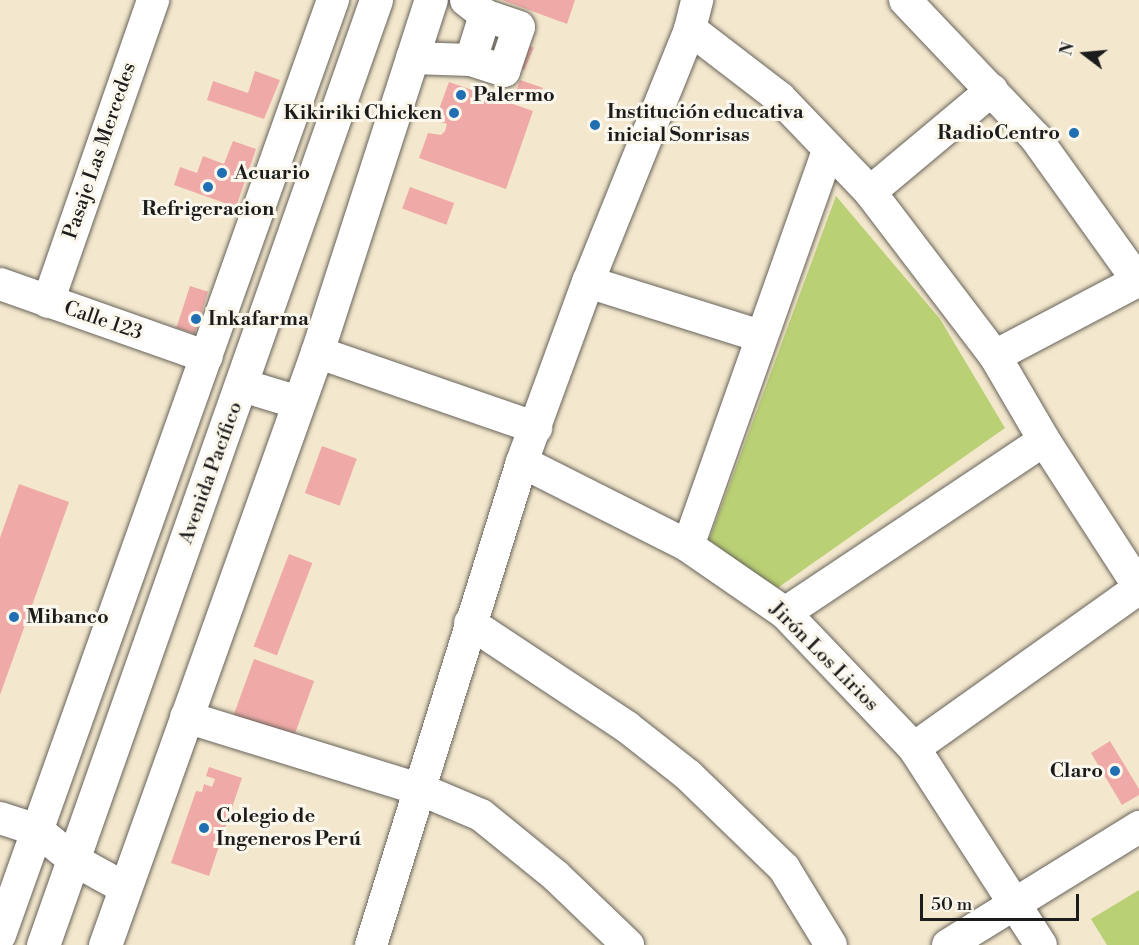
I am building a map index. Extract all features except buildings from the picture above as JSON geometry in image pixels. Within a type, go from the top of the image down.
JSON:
[{"type":"main road","name":"Avenida Pacífico","points":[[43,945],[376,0]]},
{"type":"main road","points":[[105,945],[316,352],[430,0]]},
{"type":"main road","points":[[242,385],[298,402]]},
{"type":"street","name":"Pasaje Las Mercedes","points":[[48,302],[153,0]]},
{"type":"street","points":[[0,935],[333,0]]},
{"type":"street","points":[[905,0],[1035,137],[1139,281],[995,356]]},
{"type":"street","points":[[411,58],[471,60],[504,71],[519,27],[476,8]]},
{"type":"street","points":[[371,945],[422,790],[470,622],[522,462],[588,282],[694,15],[780,98],[870,192],[995,356],[1044,440],[1139,588],[914,748]]},
{"type":"street","points":[[870,192],[992,90]]},
{"type":"street","points":[[688,546],[760,336],[828,150]]},
{"type":"street","points":[[588,282],[760,336]]},
{"type":"street","name":"Calle 123","points":[[0,284],[207,357]]},
{"type":"street","points":[[316,352],[536,428]]},
{"type":"street","points":[[785,613],[1044,440]]},
{"type":"street","name":"Jirón Los Lirios","points":[[522,462],[688,546],[785,613],[914,748],[1012,905],[1041,945]]},
{"type":"street","points":[[470,622],[627,727],[688,775],[784,868],[831,945]]},
{"type":"street","points":[[186,717],[422,790],[481,814],[556,876],[628,945]]},
{"type":"street","points":[[0,818],[37,830],[74,860],[125,888]]},
{"type":"street","points":[[948,945],[1139,827]]},
{"type":"green space","points":[[836,196],[940,319],[1005,428],[776,589],[709,540]]},
{"type":"green space","points":[[1139,890],[1139,945],[1107,945],[1091,919]]},
{"type":"place","name":"Palermo","points":[[461,95]]},
{"type":"place","name":"Kikiriki Chicken","points":[[454,113]]},
{"type":"place","name":"Institución educativa inicial Sonrisas","points":[[595,125]]},
{"type":"place","name":"RadioCentro","points":[[1074,133]]},
{"type":"place","name":"Acuario","points":[[222,173]]},
{"type":"place","name":"Refrigeracion","points":[[208,187]]},
{"type":"place","name":"Inkafarma","points":[[196,319]]},
{"type":"place","name":"Mibanco","points":[[14,617]]},
{"type":"place","name":"Claro","points":[[1115,771]]},
{"type":"place","name":"Colegio de Ingeneros Perú","points":[[204,828]]}]
